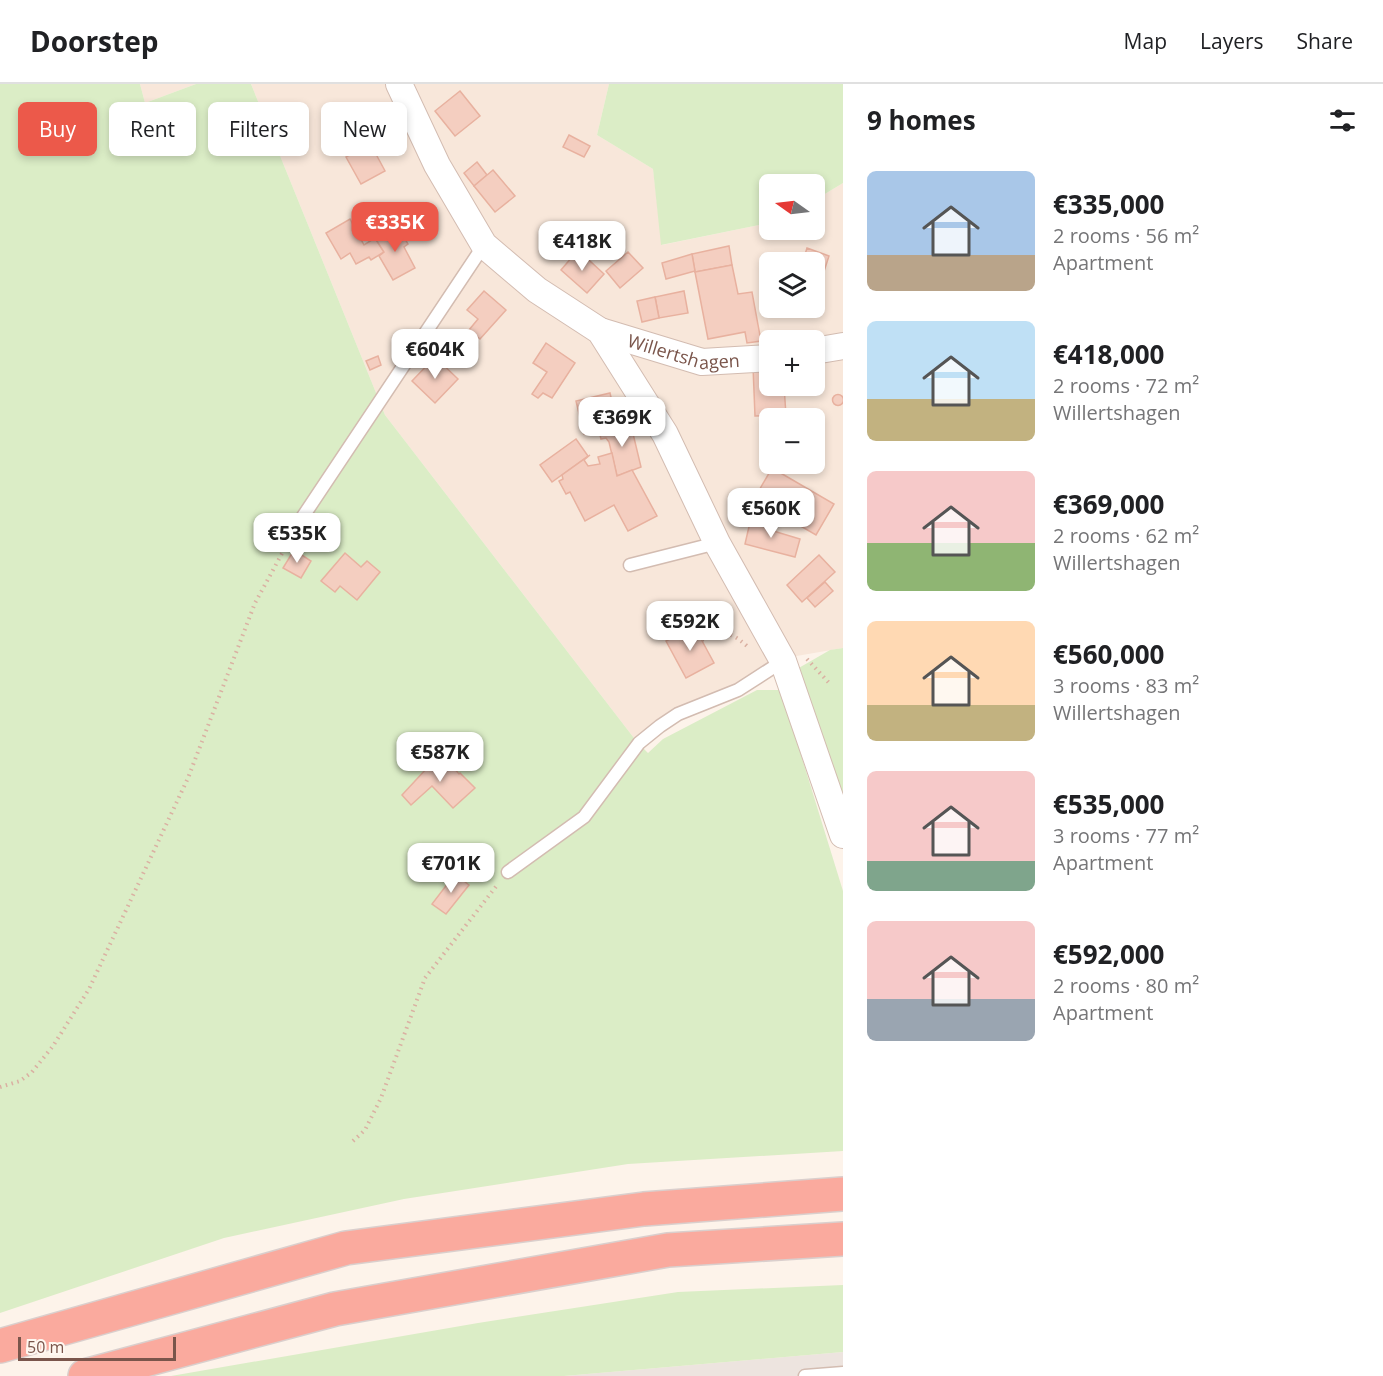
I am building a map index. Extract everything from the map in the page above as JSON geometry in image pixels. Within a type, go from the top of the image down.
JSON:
[{"type":"highway","points":[[0,1346],[346,1248],[644,1209],[843,1194]]},
{"type":"highway","points":[[85,1376],[347,1307],[668,1250],[843,1239]]},
{"type":"street","points":[[399,84],[437,165],[484,245],[537,290],[600,331],[665,434],[777,665],[843,835]]},
{"type":"street","name":"Willertshagen","points":[[600,331],[702,362],[759,359]]},
{"type":"street","points":[[825,349],[843,346]]},
{"type":"lane","points":[[298,524],[484,245]]},
{"type":"lane","points":[[630,565],[717,543]]},
{"type":"lane","points":[[508,872],[584,817],[639,743],[660,726],[678,714],[738,690],[777,665]]},
{"type":"lane","points":[[805,1376],[843,1373]]},
{"type":"path","points":[[0,1087],[20,1081],[32,1072],[53,1046],[89,989],[188,778],[255,603],[298,524]]},
{"type":"path","points":[[702,640],[718,632],[734,634],[777,665]]},
{"type":"path","points":[[353,1141],[365,1130],[381,1098],[425,978],[508,872]]},
{"type":"shaded area","points":[[140,84],[196,84],[148,102],[145,102]]},
{"type":"shaded area","points":[[251,84],[609,84],[597,135],[653,169],[662,245],[759,225],[759,240],[825,240],[825,194],[843,183],[843,648],[779,659],[637,742],[385,415],[280,156],[309,156],[309,102],[258,102]]},
{"type":"shaded area","points":[[843,1352],[843,1376],[564,1376]]},
{"type":"green space","points":[[0,84],[140,84],[145,102],[109,102],[109,156],[196,156],[196,102],[148,102],[196,84],[251,84],[258,102],[208,102],[208,156],[280,156],[385,415],[637,742],[648,753],[663,739],[757,690],[781,690],[843,891],[843,1151],[628,1164],[404,1199],[224,1238],[0,1313]]},
{"type":"green space","points":[[609,84],[843,84],[843,183],[825,194],[825,174],[759,174],[759,225],[661,245],[653,169],[597,135]]},
{"type":"green space","points":[[843,648],[843,810],[797,669],[830,650]]},
{"type":"green space","points":[[843,1285],[843,1352],[564,1376],[171,1376],[478,1323],[678,1292]]},
{"type":"building","points":[[460,91],[480,116],[455,136],[435,111]]},
{"type":"building","points":[[569,135],[590,146],[584,157],[563,147]]},
{"type":"building","points":[[377,156],[385,171],[361,184],[346,157]]},
{"type":"building","points":[[477,162],[487,175],[474,186],[464,173]]},
{"type":"building","points":[[493,170],[515,196],[495,212],[474,186]]},
{"type":"building","points":[[350,219],[364,245],[375,238],[384,252],[371,260],[369,257],[356,264],[350,253],[341,259],[326,233]]},
{"type":"building","points":[[397,225],[408,244],[404,247],[415,268],[393,280],[379,256],[384,252],[375,238]]},
{"type":"building","points":[[729,246],[732,265],[695,272],[692,254]]},
{"type":"building","points":[[807,248],[818,252],[806,252]]},
{"type":"building","points":[[578,250],[604,274],[587,293],[561,270]]},
{"type":"building","points":[[628,252],[643,268],[620,288],[606,271]]},
{"type":"building","points":[[692,254],[695,271],[666,279],[662,263]]},
{"type":"building","points":[[825,255],[829,256],[825,268]]},
{"type":"building","points":[[732,265],[738,294],[752,292],[759,341],[747,343],[745,332],[708,339],[695,272]]},
{"type":"building","points":[[484,291],[506,310],[480,339],[469,330],[478,319],[467,310]]},
{"type":"building","points":[[684,291],[688,313],[659,318],[655,297]]},
{"type":"building","points":[[655,297],[659,318],[642,322],[637,301]]},
{"type":"building","points":[[433,336],[453,356],[444,366],[424,348]]},
{"type":"building","points":[[546,343],[575,363],[552,398],[543,393],[538,398],[532,394],[547,372],[533,363]]},
{"type":"building","points":[[378,356],[381,365],[370,370],[366,361]]},
{"type":"building","points":[[435,357],[458,379],[435,403],[412,381]]},
{"type":"building","points":[[753,366],[759,366],[759,396],[785,396],[786,408],[759,408],[759,416],[755,416]]},
{"type":"building","points":[[610,393],[618,427],[584,434],[576,401]]},
{"type":"building","points":[[838,394],[842,396],[842,404],[838,406],[834,404],[832,400],[834,396]]},
{"type":"building","points":[[630,421],[641,467],[617,476],[609,442],[606,438],[601,439],[599,431]]},
{"type":"building","points":[[576,439],[588,456],[552,482],[540,465]]},
{"type":"building","points":[[612,453],[617,476],[632,470],[657,516],[628,531],[614,505],[585,521],[570,492],[566,494],[559,481],[563,479],[562,475],[590,455],[584,460],[588,466],[600,464],[598,457]]},
{"type":"building","points":[[769,474],[782,474],[834,504],[816,535],[754,499]]},
{"type":"building","points":[[751,518],[765,521],[765,526],[771,527],[770,530],[800,539],[795,557],[745,544]]},
{"type":"building","points":[[294,550],[311,561],[301,578],[283,568]]},
{"type":"building","points":[[345,553],[361,567],[367,561],[380,572],[357,600],[340,586],[335,592],[321,581]]},
{"type":"building","points":[[819,555],[835,572],[802,602],[787,585]]},
{"type":"building","points":[[825,582],[833,591],[815,607],[807,598]]},
{"type":"building","points":[[694,626],[714,663],[686,678],[666,641]]},
{"type":"building","points":[[441,753],[475,788],[453,808],[432,786],[411,805],[402,795]]},
{"type":"building","points":[[455,874],[469,885],[446,914],[432,904]]}]
